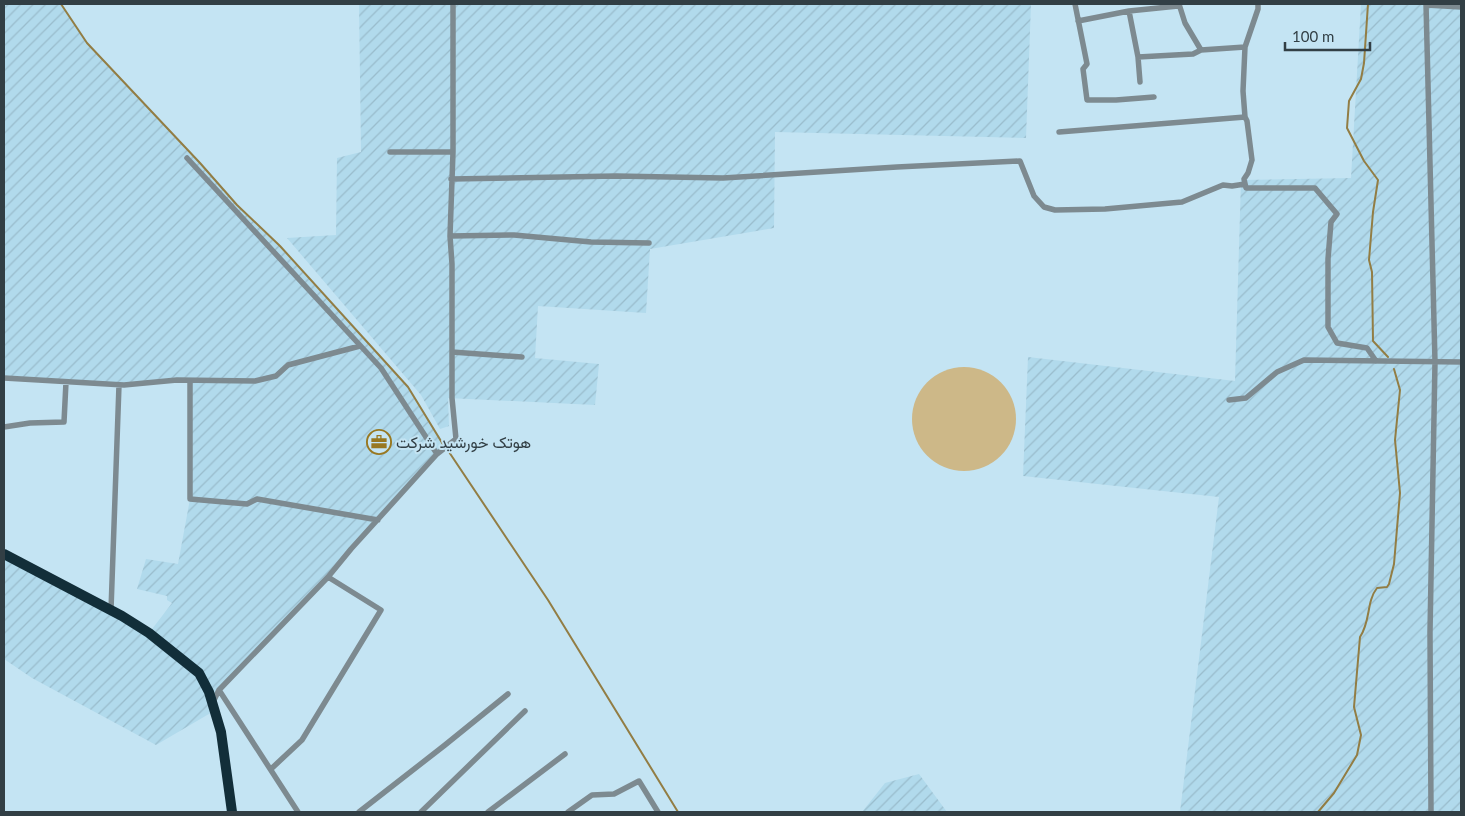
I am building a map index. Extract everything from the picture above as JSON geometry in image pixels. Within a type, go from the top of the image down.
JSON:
[{"type":"highway","points":[[4,554],[111,610],[149,633],[199,673],[209,692],[221,732],[232,812]]},
{"type":"street","points":[[212,704],[219,690],[328,577],[437,454],[456,439],[452,398],[452,264],[450,236],[453,152],[453,4]]},
{"type":"street","points":[[1075,4],[1087,64],[1083,69],[1087,100],[1154,97]]},
{"type":"street","points":[[1258,4],[1258,9],[1244,47],[1243,91],[1252,160],[1244,179],[1246,188],[1315,188],[1337,214],[1331,222],[1328,259],[1328,327],[1337,343],[1367,348],[1376,361]]},
{"type":"street","points":[[1431,812],[1430,632],[1435,362],[1426,4],[1461,7]]},
{"type":"street","points":[[1078,21],[1129,11],[1178,5],[1185,23],[1201,50]]},
{"type":"street","points":[[1129,11],[1138,57],[1140,82]]},
{"type":"street","points":[[1138,57],[1193,54],[1201,50],[1244,47]]},
{"type":"street","points":[[1059,132],[1245,117]]},
{"type":"street","points":[[390,152],[453,152]]},
{"type":"street","points":[[187,158],[381,368],[437,454]]},
{"type":"street","points":[[451,179],[616,176],[723,178],[1020,160],[1034,196],[1044,207],[1055,210],[1105,209],[1182,202],[1223,185],[1245,184]]},
{"type":"street","points":[[450,236],[514,235],[591,242],[649,243]]},
{"type":"street","points":[[4,378],[119,385],[190,380],[255,380],[276,376],[288,366],[360,346]]},
{"type":"street","points":[[452,352],[522,357]]},
{"type":"street","points":[[1229,400],[1246,398],[1277,372],[1304,360],[1461,362]]},
{"type":"street","points":[[190,380],[190,499],[247,504],[257,499],[378,520]]},
{"type":"street","points":[[4,427],[30,423],[64,422],[66,382]]},
{"type":"street","points":[[111,610],[119,385]]},
{"type":"street","points":[[271,770],[302,740],[381,610],[328,577]]},
{"type":"street","points":[[219,690],[298,812]]},
{"type":"street","points":[[359,812],[508,694]]},
{"type":"street","points":[[420,812],[524,711]]},
{"type":"street","points":[[488,812],[566,754]]},
{"type":"street","points":[[568,812],[592,794],[614,794],[639,781],[658,812]]},
{"type":"shaded area","points":[[4,4],[61,4],[87,43],[237,205],[280,246],[408,387],[446,447],[219,690],[214,711],[156,745],[32,678],[4,659],[4,554],[149,633],[172,603],[167,600],[167,596],[137,589],[146,559],[178,564],[190,499],[189,381],[124,385],[4,378]]},
{"type":"shaded area","points":[[359,4],[1031,4],[1026,138],[775,132],[774,228],[650,249],[646,313],[538,306],[535,358],[599,364],[595,405],[448,398],[449,426],[440,429],[421,395],[287,238],[336,235],[337,158],[361,152]]},
{"type":"shaded area","points":[[1361,4],[1436,4],[1461,7],[1461,812],[1180,812],[1219,497],[1023,476],[1028,357],[1235,381],[1241,180],[1351,178]]},
{"type":"shaded area","points":[[964,367],[984,371],[993,376],[1007,390],[1012,399],[1016,419],[1012,439],[1007,448],[993,462],[984,467],[964,471],[944,467],[935,462],[921,448],[916,439],[912,419],[916,399],[921,390],[935,376],[944,371]]},
{"type":"shaded area","points":[[919,774],[947,812],[862,812],[885,783]]},
{"type":"waterway","points":[[61,4],[87,43],[237,205],[280,246],[408,387],[444,446]]},
{"type":"waterway","points":[[1368,4],[1364,63],[1361,79],[1349,101],[1347,128],[1364,161],[1378,180],[1369,260],[1372,272],[1373,341],[1388,357]]},
{"type":"waterway","points":[[1318,812],[1334,793],[1357,755],[1361,735],[1354,707],[1360,637],[1366,625],[1371,599],[1377,588],[1387,587],[1389,584],[1394,564],[1400,493],[1395,440],[1400,390],[1394,369]]},
{"type":"waterway","points":[[447,449],[548,600],[678,812]]},
{"type":"place","name":"هوتک خورشید شرکت","points":[[379,442]]}]
